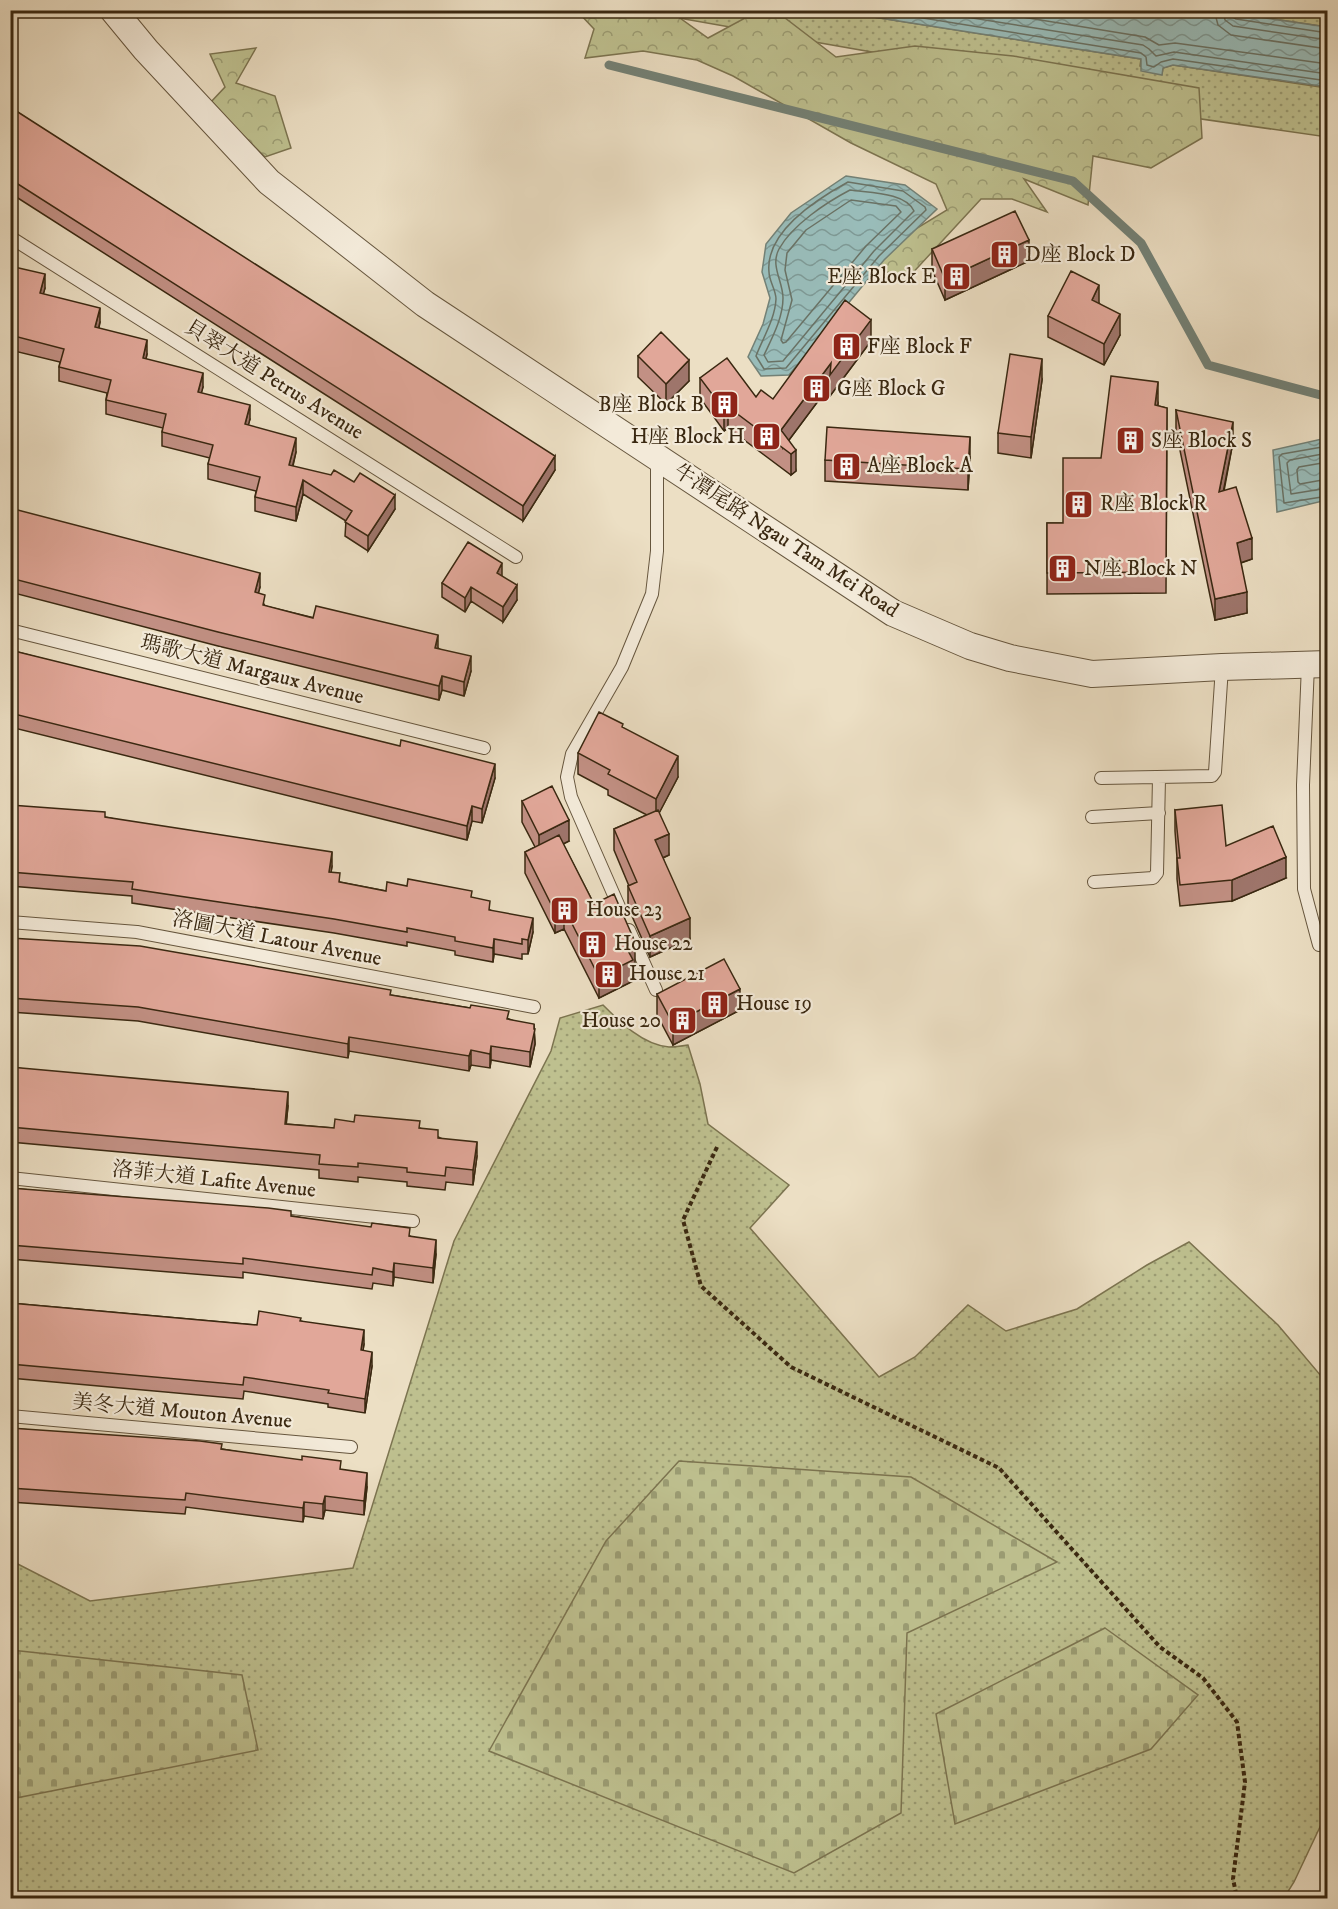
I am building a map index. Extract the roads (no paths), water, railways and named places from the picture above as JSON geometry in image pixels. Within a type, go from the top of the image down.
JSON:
[{"type":"street","name":"牛潭尾路 Ngau Tam Mei Road","points":[[113,10],[146,50],[269,182],[425,304],[893,613],[970,646],[1030,663],[1092,674],[1222,667],[1318,665]]},
{"type":"lane","name":"貝翠大道 Petrus Avenue","points":[[10,237],[516,557]]},
{"type":"lane","points":[[656,990],[571,797],[567,777],[572,754],[622,667],[652,594],[657,551],[657,458]]},
{"type":"lane","name":"瑪歌大道 Margaux Avenue","points":[[10,630],[484,748]]},
{"type":"lane","points":[[1318,665],[1303,785],[1304,889],[1319,945]]},
{"type":"lane","points":[[1101,778],[1212,776],[1215,772],[1222,667]]},
{"type":"lane","points":[[1094,882],[1153,878],[1157,869],[1160,778]]},
{"type":"lane","points":[[1092,817],[1159,813]]},
{"type":"lane","name":"洛圖大道 Latour Avenue","points":[[10,922],[137,932],[534,1007]]},
{"type":"lane","name":"洛菲大道 Lafite Avenue","points":[[10,1178],[413,1221]]},
{"type":"lane","name":"美冬大道 Mouton Avenue","points":[[10,1416],[351,1447]]},
{"type":"water","points":[[835,11],[1218,11],[1327,27],[1327,87],[1173,65],[1163,68],[1162,75],[1141,71],[1141,59]]},
{"type":"water","points":[[846,176],[905,185],[937,209],[884,260],[789,375],[761,376],[748,357],[763,324],[770,298],[762,272],[766,244],[791,213]]},
{"type":"water","points":[[1322,439],[1327,440],[1327,500],[1277,512],[1273,450]]},
{"type":"waterway","points":[[609,65],[1073,181],[1141,243],[1208,365],[1328,397]]},
{"type":"place","name":"D座 Block D","points":[[1004,255]]},
{"type":"place","name":"E座 Block E","points":[[957,277]]},
{"type":"place","name":"F座 Block F","points":[[846,347]]},
{"type":"place","name":"G座 Block G","points":[[816,389]]},
{"type":"place","name":"B座 Block B","points":[[725,405]]},
{"type":"place","name":"H座 Block H","points":[[766,437]]},
{"type":"place","name":"S座 Block S","points":[[1130,441]]},
{"type":"place","name":"A座 Block A","points":[[846,466]]},
{"type":"place","name":"R座 Block R","points":[[1079,504]]},
{"type":"place","name":"N座 Block N","points":[[1063,569]]},
{"type":"place","name":"House 23","points":[[565,910]]},
{"type":"place","name":"House 22","points":[[593,944]]},
{"type":"place","name":"House 21","points":[[608,974]]},
{"type":"place","name":"House 19","points":[[715,1004]]},
{"type":"place","name":"House 20","points":[[682,1021]]}]
